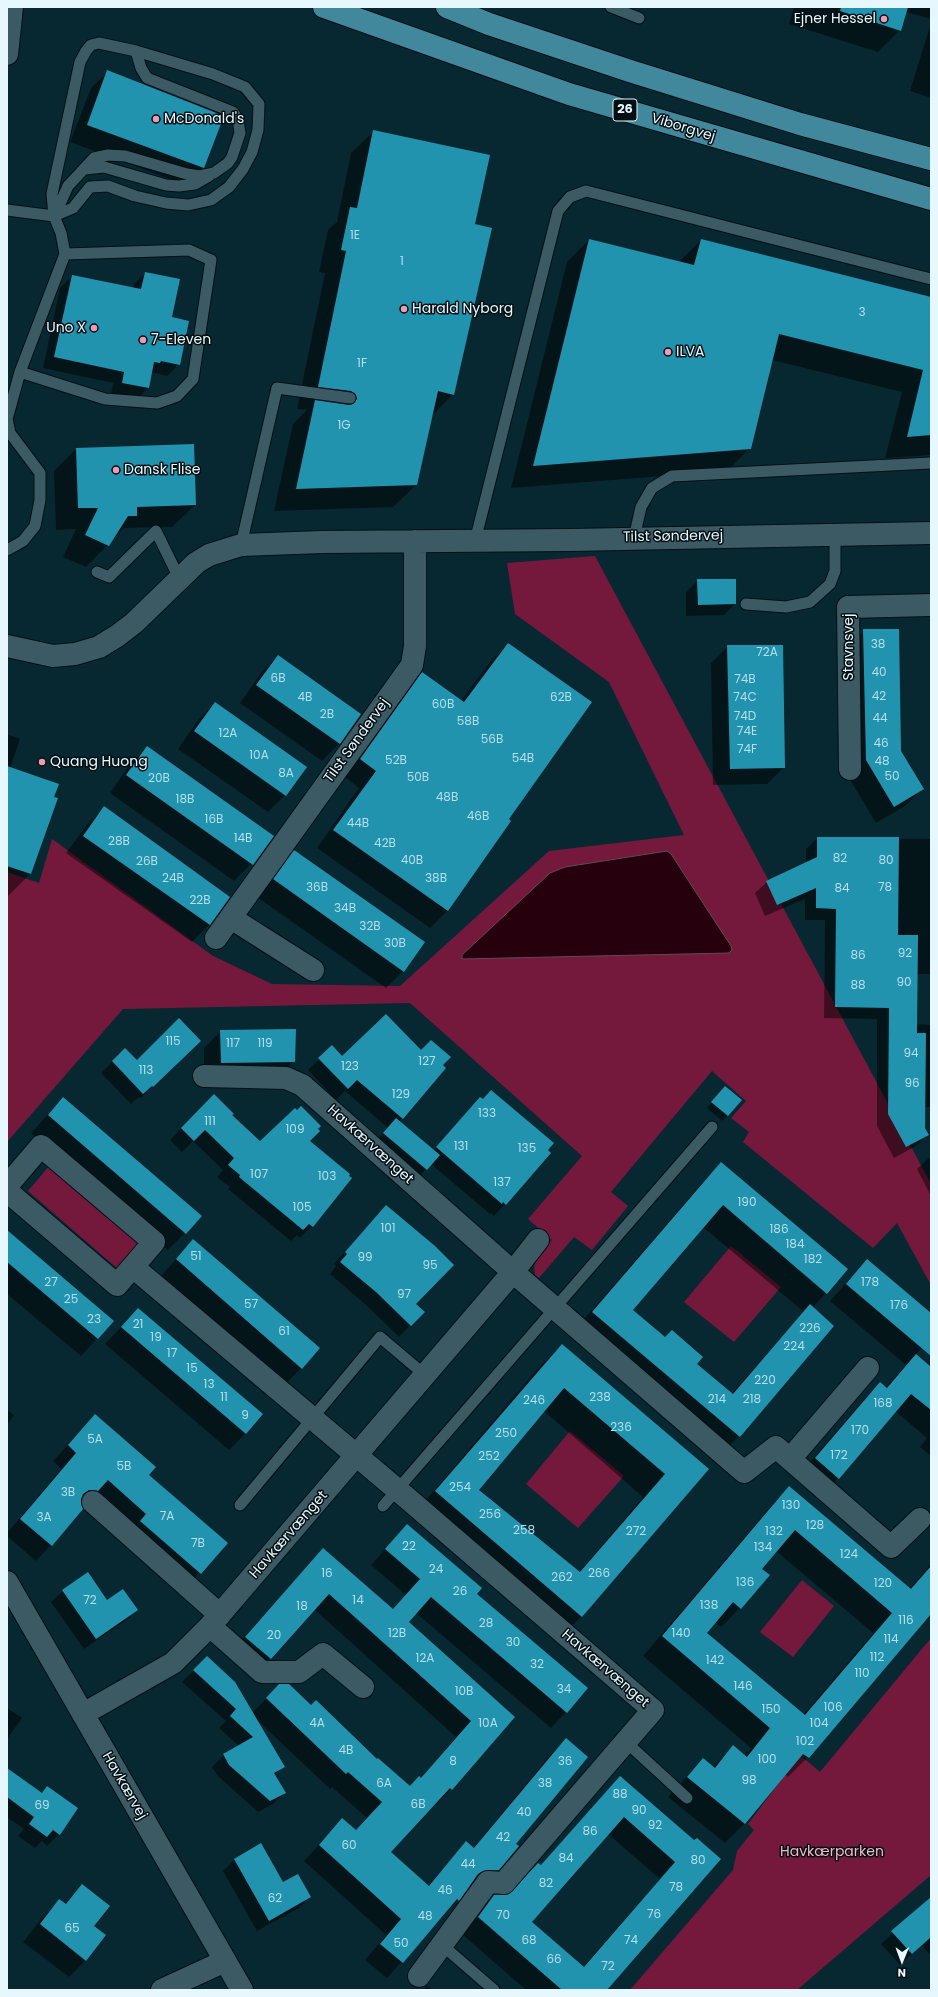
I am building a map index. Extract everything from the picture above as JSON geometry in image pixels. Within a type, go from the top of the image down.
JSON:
[{"type":"main road","name":"Viborgvej","points":[[324,7],[569,94],[931,199]]},
{"type":"main road","points":[[447,7],[489,24],[771,115],[931,159]]},
{"type":"street","points":[[7,54],[12,7]]},
{"type":"street","name":"Tilst Søndervej","points":[[11,644],[53,656],[75,654],[98,647],[117,636],[134,623],[196,562],[209,555],[241,545],[322,542],[476,541],[931,533]]},
{"type":"street","name":"Tilst Søndervej","points":[[216,938],[412,664],[415,646],[415,541]]},
{"type":"street","name":"Stavnsvej","points":[[850,769],[848,607],[931,605]]},
{"type":"street","points":[[231,918],[313,970]]},
{"type":"street","name":"Havkærvænget","points":[[204,1076],[286,1078],[302,1085],[555,1309],[744,1472],[776,1447],[892,1547],[920,1519]]},
{"type":"street","points":[[7,1186],[41,1146],[154,1242],[117,1285],[7,1191]]},
{"type":"street","name":"Havkærvænget","points":[[83,1714],[173,1663],[215,1620],[513,1272],[538,1240]]},
{"type":"street","name":"Havkærvænget","points":[[133,1267],[357,1455],[653,1710],[504,1883],[488,1882],[419,1976]]},
{"type":"street","points":[[790,1459],[868,1368]]},
{"type":"street","points":[[93,1502],[215,1620],[262,1672],[299,1672],[323,1654],[363,1687]]},
{"type":"street","name":"Havkærvej","points":[[7,1582],[242,1990]]},
{"type":"street","points":[[162,1990],[225,1961]]},
{"type":"lane","points":[[611,7],[639,18]]},
{"type":"lane","points":[[7,210],[54,216],[73,208],[90,187],[108,186],[135,196],[166,203],[188,205],[211,200],[229,187],[243,169],[252,152],[258,130],[259,104],[245,87],[213,74],[136,51],[99,43],[91,45],[80,62],[52,194],[54,216],[61,233],[65,254],[20,372],[7,419],[10,433],[40,473],[40,500],[35,526],[23,540],[7,550]]},
{"type":"lane","points":[[85,169],[104,167],[166,185],[179,186],[195,184],[228,163],[239,140],[238,120],[233,112],[147,78],[141,68],[136,51]]},
{"type":"lane","points":[[54,216],[68,186],[94,158],[108,155],[132,157],[187,174],[200,176],[214,172]]},
{"type":"lane","points":[[476,541],[558,211],[570,197],[586,191],[931,279]]},
{"type":"lane","points":[[20,372],[105,399],[157,403],[178,396],[193,379],[211,260],[189,250],[65,254]]},
{"type":"lane","points":[[241,545],[277,388],[350,398]]},
{"type":"lane","points":[[634,538],[641,507],[652,488],[672,476],[931,463]]},
{"type":"lane","points":[[97,572],[109,577],[156,531],[179,578]]},
{"type":"lane","points":[[746,604],[786,607],[810,602],[830,584],[835,571],[835,534]]},
{"type":"lane","points":[[383,1506],[712,1126]]},
{"type":"lane","points":[[240,1505],[380,1337],[425,1375]]},
{"type":"lane","points":[[626,1742],[687,1798]]},
{"type":"lane","points":[[442,1945],[494,1990]]},
{"type":"green space","points":[[595,556],[931,1184],[931,1285],[897,1223],[873,1248],[743,1142],[749,1132],[731,1118],[746,1101],[712,1071],[611,1192],[628,1206],[592,1250],[574,1237],[539,1278],[535,1275],[534,1267],[536,1259],[552,1240],[528,1219],[582,1156],[410,1003],[123,1009],[7,1142],[7,872],[39,883],[52,839],[213,956],[272,984],[400,986],[549,851],[684,835],[609,682],[515,614],[507,563]]},
{"type":"green space","points":[[50,1165],[141,1243],[118,1269],[28,1191]]},
{"type":"green space","points":[[731,1246],[781,1287],[734,1342],[684,1302]]},
{"type":"green space","points":[[570,1431],[624,1476],[578,1528],[526,1484]]},
{"type":"green space","points":[[802,1580],[834,1606],[793,1657],[760,1632]]},
{"type":"green space","name":"Havkærparken","points":[[931,1638],[931,1875],[797,1990],[630,1990],[733,1870],[737,1851],[754,1830],[748,1824],[800,1755],[820,1772]]},
{"type":"shaded area","points":[[667,851],[671,854],[731,946],[732,950],[729,953],[462,959],[462,955],[550,873],[565,867]]},
{"type":"building","name":"Ejner Hessel","points":[[841,7],[908,7],[901,31],[840,11]]},
{"type":"building","name":"McDonald's","points":[[107,70],[224,116],[204,168],[87,125]]},
{"type":"building","name":"Harald Nyborg","points":[[373,130],[490,155],[475,224],[492,228],[454,395],[438,391],[417,485],[296,489],[315,400],[349,405],[353,404],[357,399],[356,395],[351,391],[318,387],[346,251],[341,250],[350,207],[357,208]]},
{"type":"building","name":"ILVA","points":[[589,239],[694,265],[701,239],[931,297],[931,435],[907,437],[923,370],[779,334],[751,449],[533,466]]},
{"type":"building","points":[[145,272],[180,279],[172,317],[189,321],[180,365],[161,361],[160,363],[154,362],[149,388],[122,383],[124,372],[54,357],[72,275],[141,289]]},
{"type":"building","points":[[194,444],[196,505],[137,507],[137,516],[128,516],[109,546],[85,535],[98,508],[78,508],[76,448]]},
{"type":"building","points":[[697,579],[736,579],[736,604],[698,605]]},
{"type":"building","points":[[863,629],[899,629],[901,751],[924,789],[894,807],[866,760]]},
{"type":"building","points":[[508,643],[592,702],[509,819],[511,821],[448,911],[333,830],[376,771],[360,759],[422,672],[464,702]]},
{"type":"building","points":[[727,645],[783,645],[785,768],[730,769]]},
{"type":"building","points":[[278,655],[361,714],[340,744],[256,685]]},
{"type":"building","points":[[215,702],[307,767],[286,796],[194,731]]},
{"type":"building","points":[[147,746],[274,836],[253,865],[126,775]]},
{"type":"building","points":[[7,766],[59,784],[54,797],[58,798],[31,874],[7,866]]},
{"type":"building","points":[[104,806],[230,897],[210,925],[83,836]]},
{"type":"building","points":[[817,837],[899,837],[898,935],[918,935],[917,1033],[926,1033],[925,1128],[929,1135],[906,1147],[888,1114],[889,1008],[835,1007],[836,909],[816,908],[816,888],[777,905],[766,881],[817,857]]},
{"type":"building","points":[[294,850],[425,942],[404,972],[273,879]]},
{"type":"building","points":[[386,1014],[421,1050],[431,1040],[451,1057],[443,1065],[446,1068],[403,1119],[357,1080],[348,1089],[318,1058],[332,1045],[342,1056]]},
{"type":"building","points":[[179,1018],[201,1041],[153,1087],[152,1086],[143,1094],[112,1061],[125,1048],[137,1060]]},
{"type":"building","points":[[296,1029],[295,1062],[221,1063],[220,1030]]},
{"type":"building","points":[[725,1086],[742,1100],[728,1116],[711,1102]]},
{"type":"building","points":[[491,1090],[554,1143],[548,1150],[551,1153],[506,1205],[503,1202],[502,1204],[436,1147],[480,1097],[483,1099]]},
{"type":"building","points":[[214,1094],[234,1114],[232,1115],[260,1141],[295,1108],[297,1110],[301,1106],[321,1126],[318,1129],[320,1131],[310,1141],[350,1174],[349,1176],[352,1178],[313,1227],[309,1224],[303,1230],[239,1177],[240,1175],[228,1165],[234,1158],[205,1130],[194,1141],[181,1128]]},
{"type":"building","points":[[63,1097],[202,1216],[186,1234],[48,1115]]},
{"type":"building","points":[[396,1118],[440,1155],[427,1170],[383,1133]]},
{"type":"building","points":[[721,1162],[848,1269],[827,1294],[723,1205],[633,1310],[665,1337],[672,1330],[703,1357],[697,1364],[733,1394],[810,1304],[834,1326],[740,1437],[592,1312]]},
{"type":"building","points":[[386,1205],[435,1246],[454,1265],[416,1304],[425,1312],[411,1326],[376,1292],[340,1262],[347,1254],[345,1252]]},
{"type":"building","points":[[7,1230],[114,1321],[98,1339],[7,1262]]},
{"type":"building","points":[[193,1239],[320,1348],[302,1369],[176,1259]]},
{"type":"building","points":[[867,1259],[931,1313],[931,1356],[846,1284]]},
{"type":"building","points":[[138,1308],[263,1414],[246,1434],[121,1327]]},
{"type":"building","points":[[562,1344],[709,1469],[582,1617],[435,1491]],"holes":[[[564,1388],[665,1474],[580,1572],[479,1490]]]},
{"type":"building","points":[[916,1354],[931,1367],[931,1410],[911,1394],[839,1479],[815,1458],[880,1382],[887,1388]]},
{"type":"building","points":[[95,1414],[156,1467],[149,1475],[228,1543],[201,1574],[140,1521],[146,1514],[108,1480],[98,1491],[89,1490],[83,1494],[81,1500],[83,1509],[52,1546],[20,1519],[76,1453],[68,1445]]},
{"type":"building","points":[[789,1486],[911,1589],[931,1566],[931,1614],[809,1758],[803,1754],[745,1824],[687,1777],[703,1758],[715,1768],[733,1745],[747,1757],[770,1728],[662,1636]],"holes":[[[795,1530],[892,1613],[805,1715],[707,1633],[733,1602],[741,1609],[770,1575],[762,1569]]]},
{"type":"building","points":[[407,1524],[482,1588],[477,1594],[588,1688],[567,1713],[431,1597],[409,1622],[515,1717],[452,1790],[450,1788],[391,1852],[429,1886],[466,1841],[474,1848],[566,1738],[588,1757],[516,1844],[519,1846],[499,1870],[483,1871],[478,1874],[459,1901],[457,1899],[403,1963],[380,1944],[401,1919],[319,1845],[342,1818],[356,1830],[382,1802],[348,1772],[346,1774],[266,1698],[279,1684],[289,1684],[311,1705],[316,1700],[377,1759],[378,1758],[410,1786],[419,1776],[421,1778],[471,1721],[329,1594],[271,1659],[245,1637],[323,1548],[393,1609],[420,1579],[385,1549]]},
{"type":"building","points":[[88,1572],[107,1600],[123,1589],[138,1610],[96,1639],[62,1590]]},
{"type":"building","points":[[207,1656],[235,1682],[285,1767],[274,1773],[286,1793],[270,1801],[229,1765],[223,1754],[253,1737],[230,1716],[236,1709],[193,1670]]},
{"type":"building","points":[[7,1768],[42,1793],[47,1786],[78,1808],[60,1835],[53,1830],[47,1837],[29,1824],[34,1817],[7,1797]]},
{"type":"building","points":[[620,1776],[694,1840],[697,1838],[721,1859],[607,1990],[562,1990],[478,1917],[494,1895],[509,1894],[538,1863],[541,1865]],"holes":[[[624,1817],[675,1862],[584,1967],[532,1922]]]},
{"type":"building","points":[[261,1843],[283,1882],[298,1874],[311,1897],[269,1921],[234,1859]]},
{"type":"building","points":[[82,1884],[110,1906],[94,1926],[106,1935],[86,1961],[40,1924],[59,1899],[66,1904]]},
{"type":"building","points":[[931,1897],[931,1937],[912,1954],[891,1931]]},
{"type":"place","name":"Ejner Hessel","points":[[884,19]]},
{"type":"place","name":"McDonald's","points":[[156,119]]},
{"type":"place","name":"Harald Nyborg","points":[[404,309]]},
{"type":"place","name":"Uno X","points":[[94,328]]},
{"type":"place","name":"7-Eleven","points":[[143,340]]},
{"type":"place","name":"ILVA","points":[[668,352]]},
{"type":"place","name":"Dansk Flise","points":[[116,470]]},
{"type":"place","name":"Quang Huong","points":[[42,762]]}]
